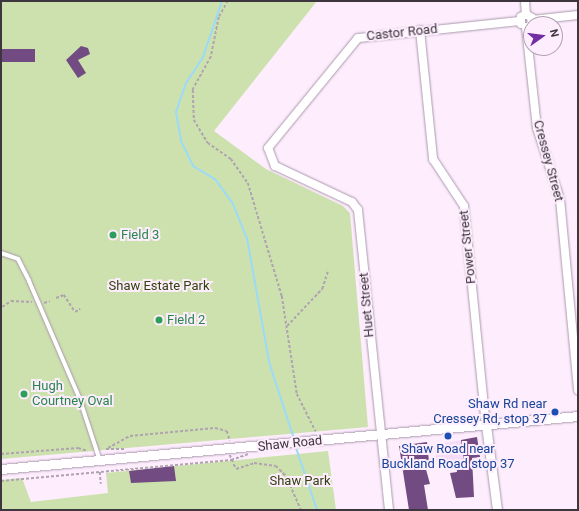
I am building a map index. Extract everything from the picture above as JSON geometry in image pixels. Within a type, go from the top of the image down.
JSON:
[{"type":"street","name":"Cressey Street","points":[[525,1],[527,16]]},
{"type":"street","name":"Castor Road","points":[[563,17],[578,15]]},
{"type":"street","name":"Castor Road","points":[[268,151],[271,143],[356,40],[420,30],[523,22]]},
{"type":"street","name":"Power Street","points":[[420,30],[433,159],[464,206],[486,425]]},
{"type":"street","name":"Cressey Street","points":[[531,56],[537,128],[560,199],[578,390]]},
{"type":"street","name":"Huet Street","points":[[268,151],[275,166],[349,200],[357,208],[379,436],[389,510]]},
{"type":"street","name":"Shaw Road","points":[[1,469],[379,436],[578,416]]},
{"type":"street","points":[[486,425],[497,510]]},
{"type":"lane","points":[[1,253],[18,259],[29,281],[79,397],[100,461]]},
{"type":"path","points":[[228,1],[219,17],[211,57],[193,90],[194,120],[208,143],[231,159],[244,174],[267,241],[287,326],[297,394],[316,432],[310,433]]},
{"type":"path","points":[[287,326],[322,289],[328,270]]},
{"type":"path","points":[[56,298],[64,295],[75,312],[80,309]]},
{"type":"path","points":[[2,307],[12,301],[32,302],[34,307]]},
{"type":"path","points":[[43,304],[50,301]]},
{"type":"path","points":[[106,449],[130,436],[215,428],[227,431],[230,440]]},
{"type":"path","points":[[1,454],[78,448],[88,451]]},
{"type":"path","points":[[230,456],[236,469],[254,463],[271,463],[286,476],[301,510]]},
{"type":"path","points":[[1,481],[246,458]]},
{"type":"path","points":[[100,472],[101,484]]},
{"type":"shaded area","points":[[476,437],[480,458],[438,466],[434,445]]},
{"type":"green space","name":"Shaw Estate Park","points":[[1,1],[317,1],[214,131],[266,169],[343,206],[350,213],[368,427],[1,459]]},
{"type":"green space","name":"Shaw Park","points":[[328,451],[336,510],[1,510],[1,480],[22,478],[31,502],[108,493],[106,473]]},
{"type":"building","points":[[81,46],[88,48],[90,54],[78,60],[86,73],[78,78],[66,60]]},
{"type":"building","points":[[1,49],[35,49],[35,62],[1,62]]},
{"type":"building","points":[[477,437],[480,457],[472,458],[474,497],[456,498],[450,473],[457,472],[456,462],[464,461],[461,440]]},
{"type":"building","points":[[427,442],[429,462],[424,462],[430,484],[424,485],[428,510],[409,510],[399,446]]},
{"type":"building","points":[[174,466],[176,481],[131,483],[129,471]]},
{"type":"waterway","points":[[222,1],[203,57],[186,83],[176,112],[181,141],[193,166],[215,179],[233,204],[247,238],[269,362],[294,439]]},
{"type":"waterway","points":[[295,445],[317,510]]},
{"type":"place","name":"Field 3","points":[[113,235]]},
{"type":"place","name":"Field 2","points":[[159,320]]},
{"type":"place","name":"Hugh Courtney Oval","points":[[24,394]]},
{"type":"place","name":"Shaw Rd near Cressey Rd, stop 37","points":[[555,412]]},
{"type":"place","name":"Shaw Road near Buckland Road stop 37","points":[[448,436]]}]
